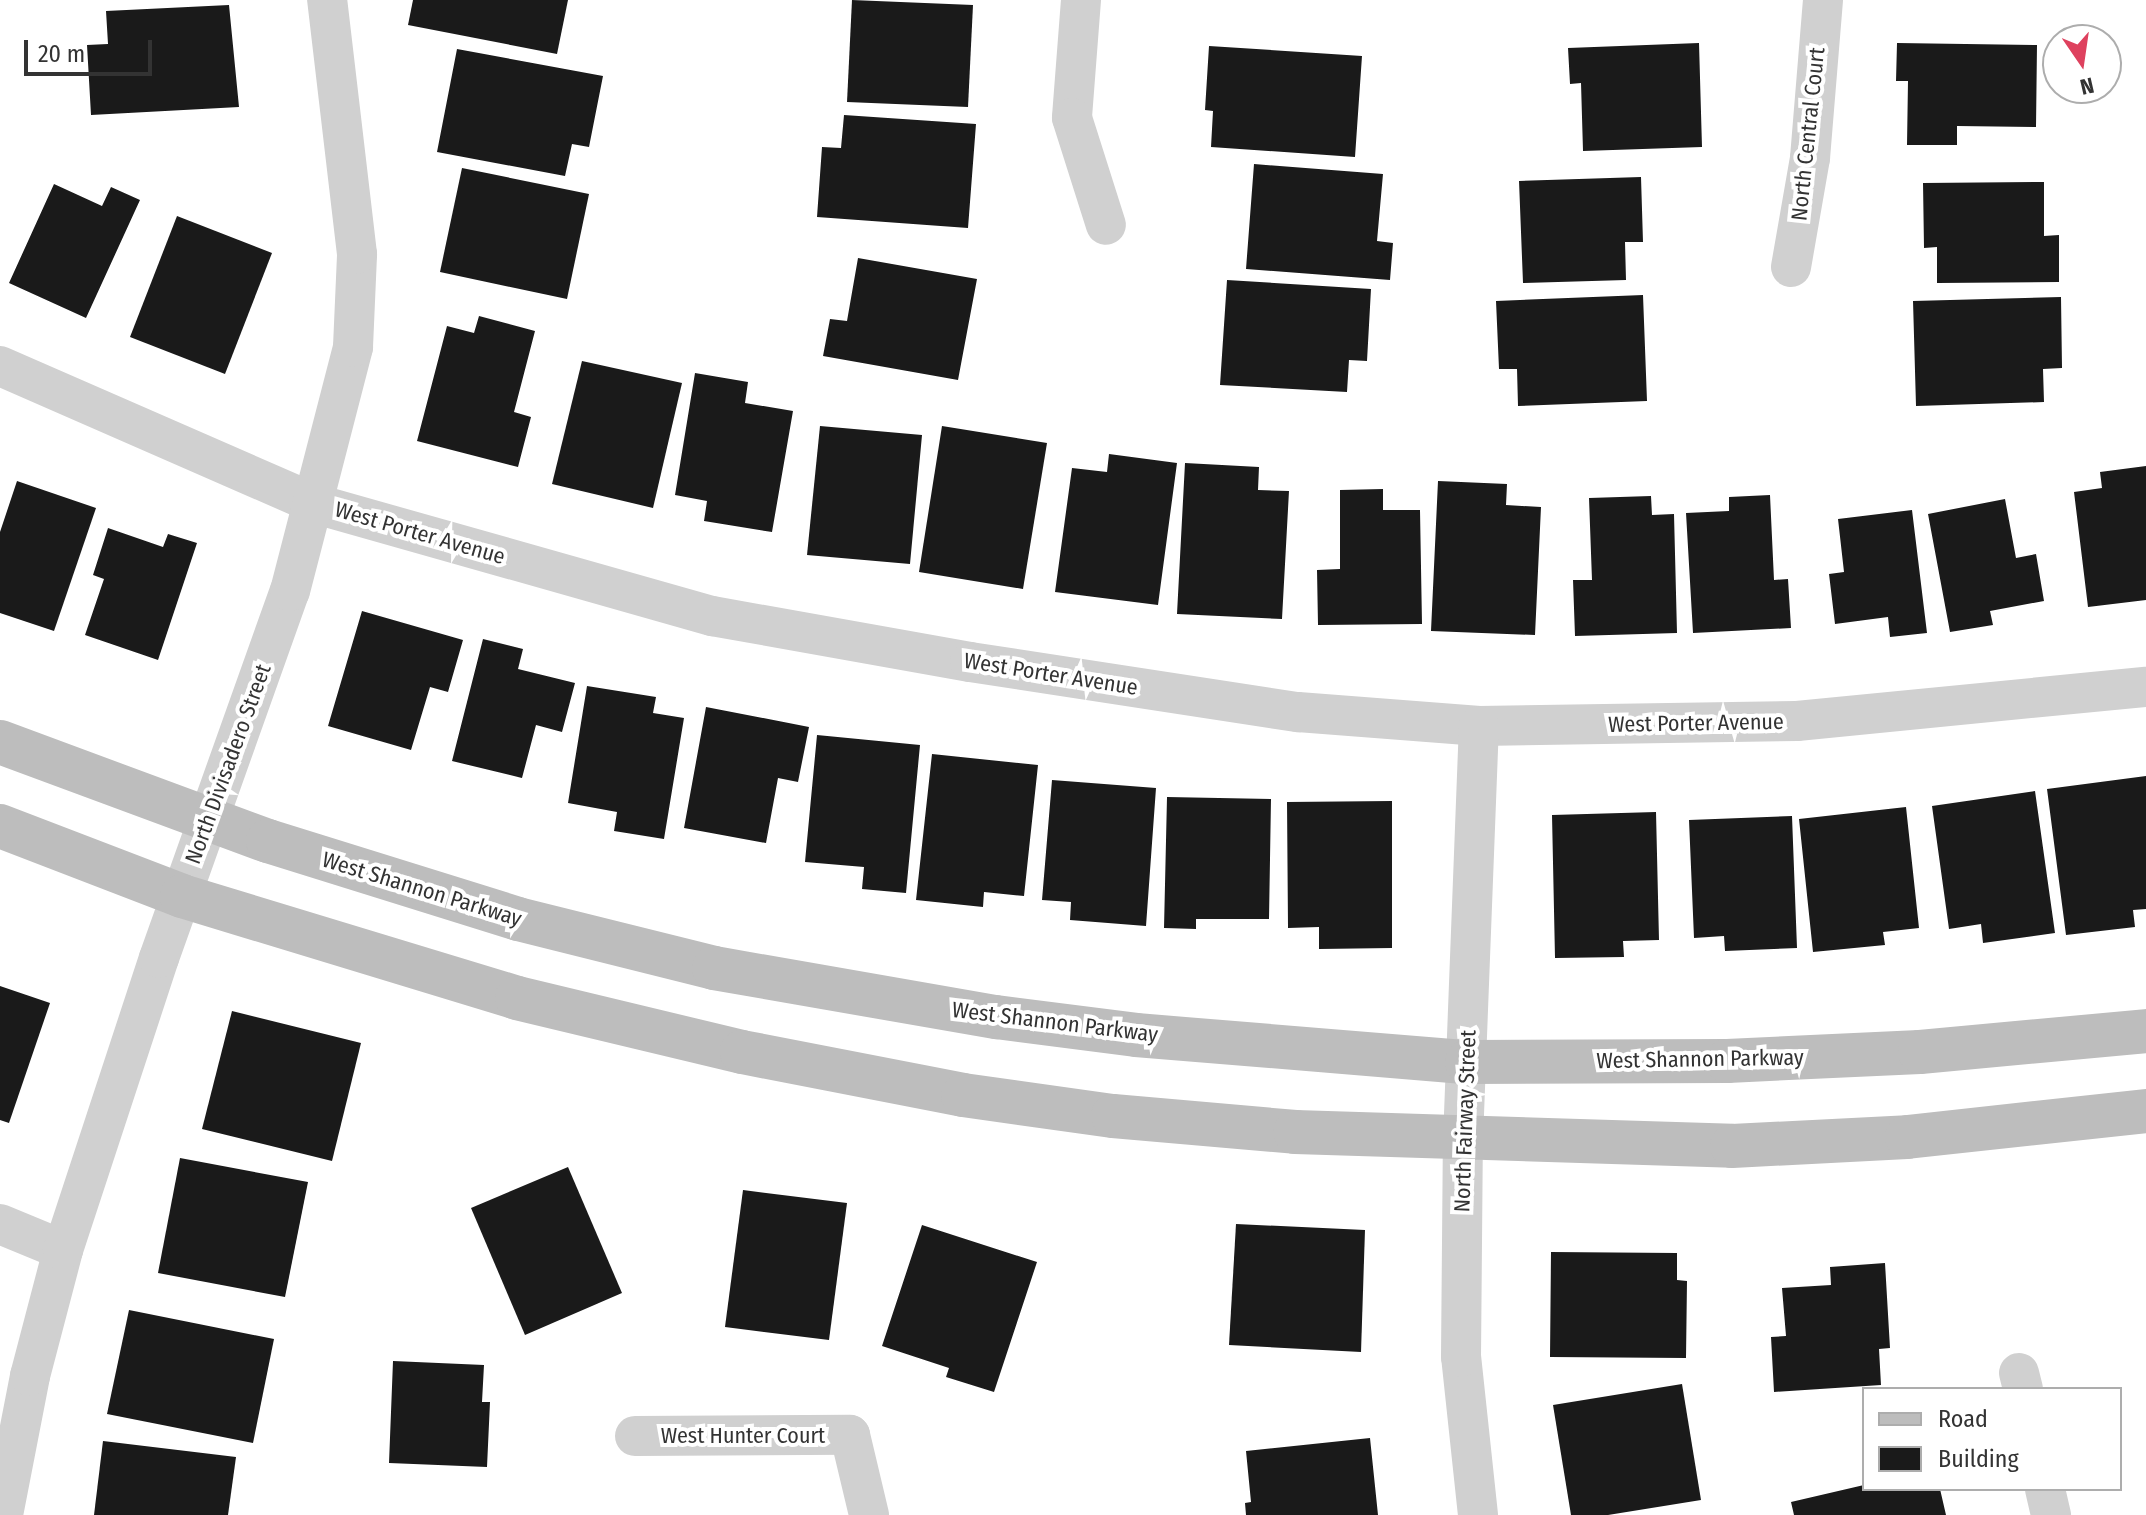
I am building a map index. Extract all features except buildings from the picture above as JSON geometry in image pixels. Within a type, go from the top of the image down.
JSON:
[{"type":"street","name":"North Divisadero Street","points":[[3,1515],[30,1376],[63,1250],[207,820],[290,591],[316,504],[353,347],[357,304],[353,193],[327,0]]},
{"type":"street","points":[[1081,0],[1072,118],[1106,225]]},
{"type":"street","name":"North Central Court","points":[[1791,267],[1810,158],[1823,0]]},
{"type":"street","name":"West Porter Avenue","points":[[0,366],[316,504],[712,616],[970,662],[1298,712],[1479,726],[1797,721],[2146,687]]},
{"type":"street","name":"North Fairway Street","points":[[1478,1515],[1461,1357],[1463,1140],[1479,726]]},
{"type":"street","name":"West Shannon Parkway","points":[[0,742],[207,820],[518,919],[714,968],[862,996],[1136,1035],[1467,1062],[1727,1061],[1920,1052],[2146,1031]]},
{"type":"street","points":[[0,826],[182,896],[422,973],[606,1021],[963,1095],[1113,1116],[1463,1140],[1732,1146],[1907,1137],[2146,1111]]},
{"type":"street","points":[[0,1224],[63,1250]]},
{"type":"street","name":"West Hunter Court","points":[[635,1436],[850,1435],[869,1515]]},
{"type":"street","points":[[2045,1491],[2051,1515]]}]
